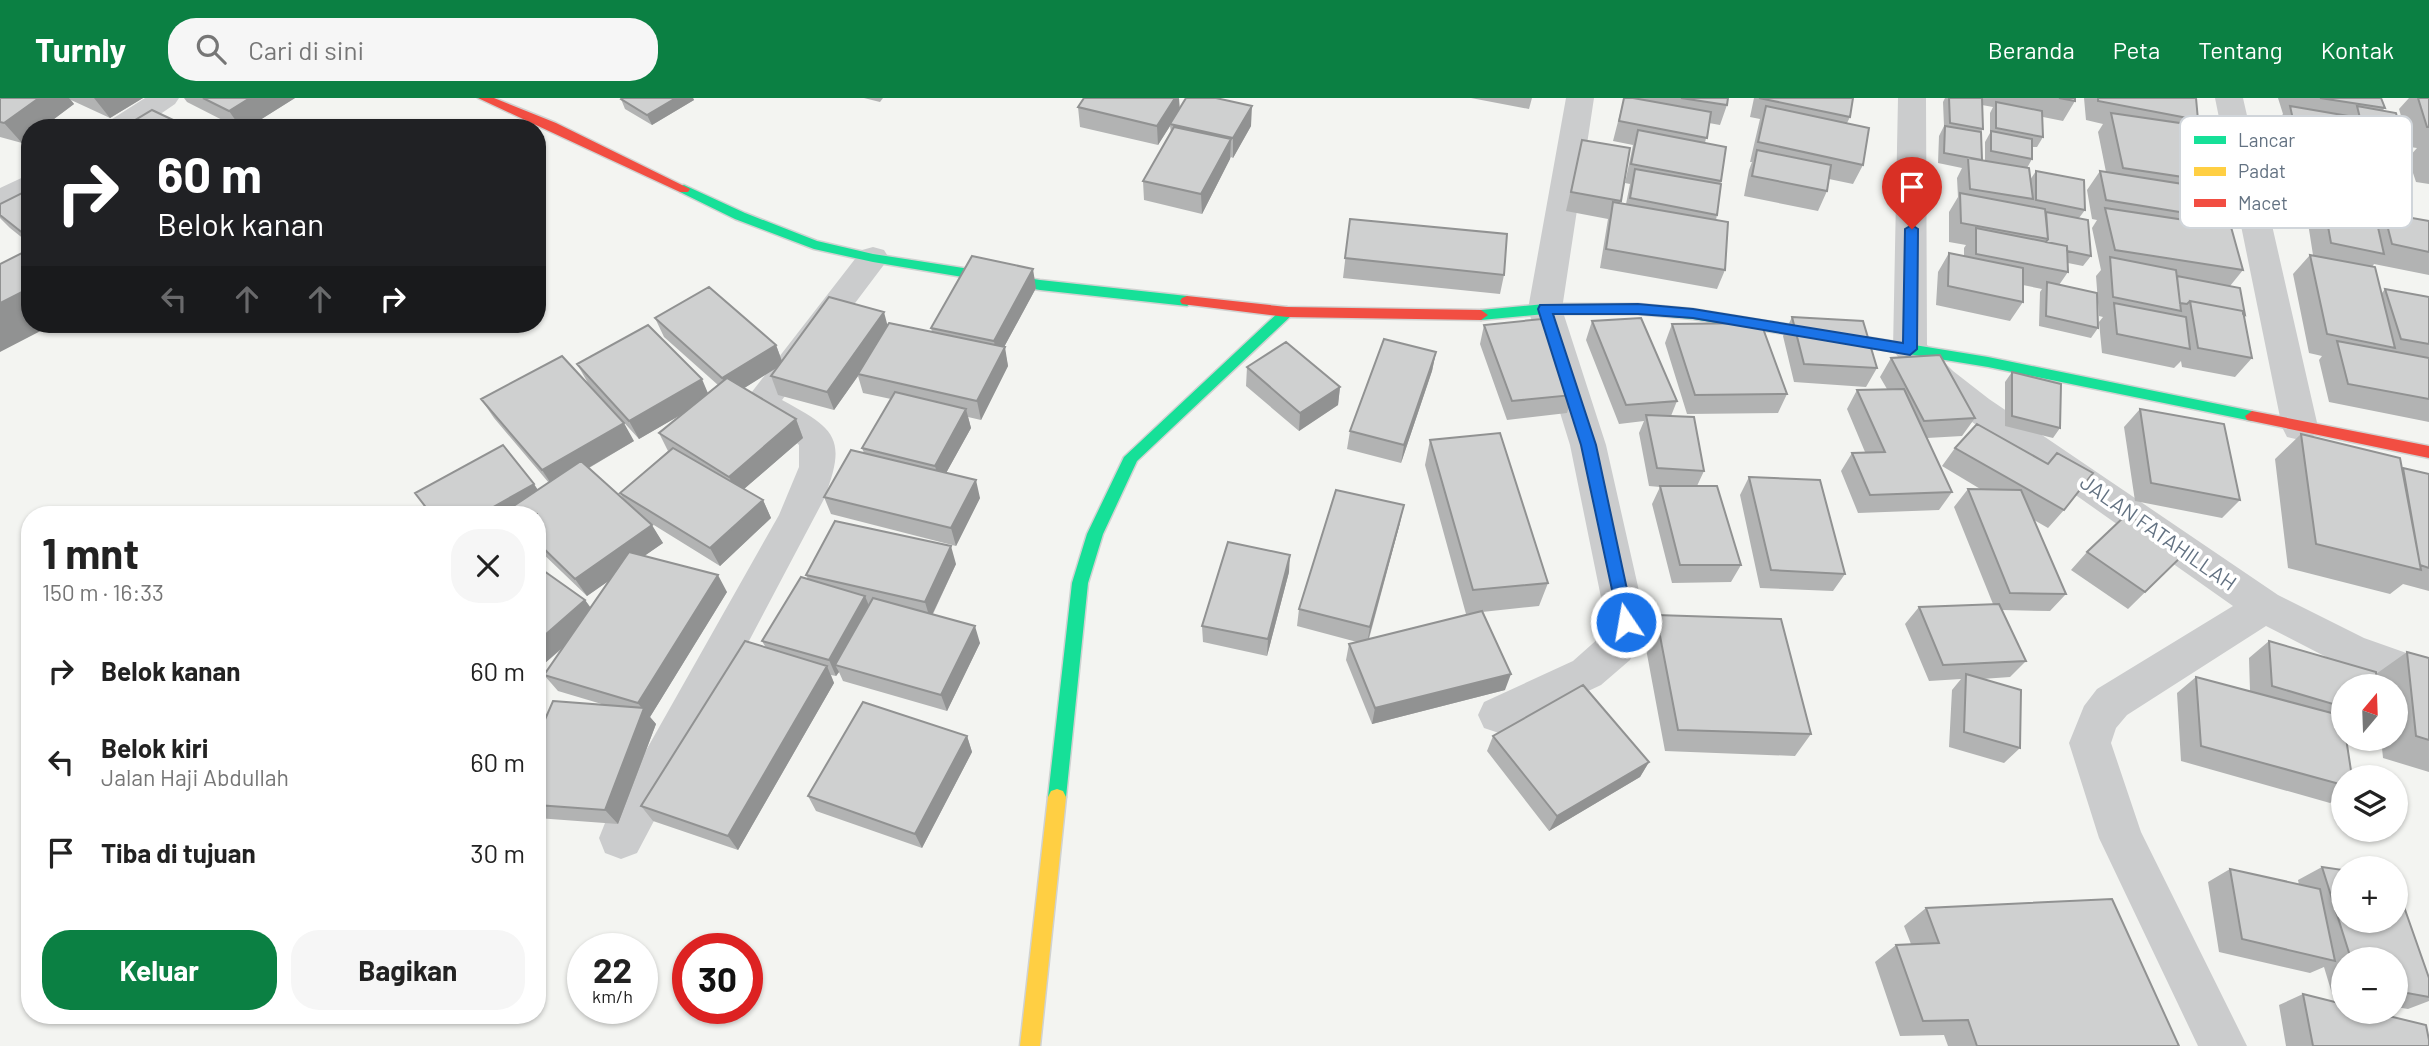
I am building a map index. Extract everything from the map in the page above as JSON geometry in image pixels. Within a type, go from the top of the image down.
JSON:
[{"type":"street","points":[[133,119],[165,98]]},
{"type":"street","points":[[484,98],[535,119]]},
{"type":"street","points":[[1499,715],[1587,673],[1616,648],[1626,622],[1588,445],[1545,309],[1580,98]]},
{"type":"street","points":[[1910,349],[1912,98]]},
{"type":"street","points":[[2229,98],[2233,116]]},
{"type":"street","points":[[546,124],[740,216],[814,245],[873,258],[1040,285],[1287,312],[1436,316],[1510,314],[1545,309],[1638,309],[1693,314],[1988,362],[2429,452]]},
{"type":"street","points":[[0,201],[21,189]]},
{"type":"street","points":[[2256,228],[2300,427]]},
{"type":"street","points":[[621,838],[788,535],[814,479],[820,458],[816,440],[802,427],[762,404],[765,397],[873,258]]},
{"type":"street","points":[[1030,1046],[1080,583],[1095,534],[1131,457],[1287,312]]},
{"type":"street","name":"JALAN FATAHILLAH","points":[[1910,349],[1941,380],[1977,408],[2264,607],[2350,650],[2429,679]]},
{"type":"street","points":[[2223,1046],[2121,838],[2090,743],[2099,719],[2112,702],[2264,607]]},
{"type":"building","points":[[0,98],[39,98],[4,123],[0,122]]},
{"type":"building","points":[[203,98],[250,98],[229,111]]},
{"type":"building","points":[[622,98],[676,98],[647,115]]},
{"type":"building","points":[[1084,98],[1175,98],[1157,126],[1078,107]]},
{"type":"building","points":[[1186,98],[1216,98],[1252,106],[1233,138],[1170,124]]},
{"type":"building","points":[[1624,98],[1711,112],[1707,138],[1619,121]]},
{"type":"building","points":[[1681,98],[1728,98],[1727,105]]},
{"type":"building","points":[[1759,98],[1853,98],[1850,117]]},
{"type":"building","points":[[1949,98],[1982,98],[1983,129],[1950,123]]},
{"type":"building","points":[[2098,98],[2196,98],[2198,116],[2180,117],[2098,101]]},
{"type":"building","points":[[2320,98],[2381,98],[2385,108]]},
{"type":"building","points":[[2418,98],[2429,98],[2429,127],[2427,127]]},
{"type":"building","points":[[1996,102],[2042,111],[2043,137],[1996,128]]},
{"type":"building","points":[[1766,106],[1869,128],[1863,165],[1758,142]]},
{"type":"building","points":[[2290,106],[2348,116],[2292,116]]},
{"type":"building","points":[[2357,106],[2396,113],[2397,116],[2360,116]]},
{"type":"building","points":[[152,110],[171,119],[137,119]]},
{"type":"building","points":[[2111,113],[2180,123],[2180,177],[2123,168]]},
{"type":"building","points":[[1945,126],[1981,132],[1982,160],[1944,153]]},
{"type":"building","points":[[1174,127],[1231,139],[1201,194],[1143,181]]},
{"type":"building","points":[[1638,130],[1726,147],[1721,181],[1631,164]]},
{"type":"building","points":[[1991,131],[2032,139],[2032,159],[1991,151]]},
{"type":"building","points":[[1582,140],[1630,148],[1621,201],[1571,192]]},
{"type":"building","points":[[1757,150],[1831,165],[1827,191],[1752,176]]},
{"type":"building","points":[[1968,158],[2029,168],[2033,199],[1970,189]]},
{"type":"building","points":[[1635,169],[1721,184],[1717,215],[1630,198]]},
{"type":"building","points":[[2036,171],[2084,180],[2085,210],[2036,200]]},
{"type":"building","points":[[2100,171],[2180,184],[2180,212],[2106,200]]},
{"type":"building","points":[[1960,193],[2045,209],[2048,239],[1961,223]]},
{"type":"building","points":[[21,194],[21,232],[0,215],[0,204]]},
{"type":"building","points":[[1613,202],[1728,222],[1725,270],[1606,249]]},
{"type":"building","points":[[2105,208],[2180,219],[2180,228],[2231,228],[2243,270],[2115,250]]},
{"type":"building","points":[[2046,212],[2088,220],[2091,256],[2067,251],[2067,246],[2046,242]]},
{"type":"building","points":[[2412,218],[2429,221],[2429,252],[2392,244],[2388,228],[2412,228]]},
{"type":"building","points":[[1350,219],[1507,234],[1504,275],[1345,258]]},
{"type":"building","points":[[1976,228],[2067,246],[2068,272],[1976,254]]},
{"type":"building","points":[[2328,228],[2378,228],[2384,254],[2331,243]]},
{"type":"building","points":[[1949,253],[2023,268],[2023,302],[1948,286]]},
{"type":"building","points":[[21,254],[21,292],[0,303],[0,264]]},
{"type":"building","points":[[2310,255],[2375,267],[2395,348],[2327,334]]},
{"type":"building","points":[[972,256],[1033,269],[994,341],[931,328]]},
{"type":"building","points":[[2110,257],[2176,270],[2181,311],[2113,297]]},
{"type":"building","points":[[2177,276],[2240,288],[2245,315],[2243,311],[2190,301],[2187,304],[2180,303]]},
{"type":"building","points":[[2047,282],[2097,293],[2098,328],[2046,316]]},
{"type":"building","points":[[709,287],[776,345],[722,378],[655,318]]},
{"type":"building","points":[[2385,289],[2429,297],[2429,344],[2401,339]]},
{"type":"building","points":[[829,297],[884,312],[827,392],[771,376]]},
{"type":"building","points":[[2190,301],[2243,311],[2252,358],[2198,348]]},
{"type":"building","points":[[2114,303],[2186,317],[2190,349],[2117,334]]},
{"type":"building","points":[[1792,317],[1863,321],[1877,368],[1804,364]]},
{"type":"building","points":[[1641,318],[1677,401],[1626,405],[1592,321]]},
{"type":"building","points":[[1542,319],[1573,395],[1512,401],[1484,325]]},
{"type":"building","points":[[889,323],[1005,347],[977,401],[858,374]]},
{"type":"building","points":[[1761,323],[1787,394],[1695,395],[1672,324]]},
{"type":"building","points":[[648,325],[702,379],[629,421],[577,364]]},
{"type":"building","points":[[1384,339],[1436,352],[1404,445],[1350,431]]},
{"type":"building","points":[[2337,341],[2429,358],[2429,399],[2348,384]]},
{"type":"building","points":[[1286,342],[1340,387],[1300,413],[1247,367]]},
{"type":"building","points":[[1940,355],[1975,418],[1924,421],[1891,358]]},
{"type":"building","points":[[562,356],[624,423],[542,470],[481,399]]},
{"type":"building","points":[[2012,372],[2061,384],[2060,428],[2012,416]]},
{"type":"building","points":[[727,378],[796,419],[729,477],[659,433]]},
{"type":"building","points":[[1904,389],[1952,492],[1870,495],[1852,453],[1885,452],[1857,390]]},
{"type":"building","points":[[895,392],[966,409],[935,466],[862,448]]},
{"type":"building","points":[[2140,409],[2224,424],[2240,500],[2151,483]]},
{"type":"building","points":[[1646,415],[1694,417],[1704,471],[1657,468]]},
{"type":"building","points":[[1977,424],[2048,464],[2057,453],[2093,473],[2064,510],[1955,448]]},
{"type":"building","points":[[1500,433],[1548,583],[1473,590],[1430,440]]},
{"type":"building","points":[[2301,434],[2400,458],[2421,570],[2316,544]]},
{"type":"building","points":[[503,445],[534,484],[495,506],[425,506],[415,493]]},
{"type":"building","points":[[673,448],[763,500],[710,548],[620,493]]},
{"type":"building","points":[[851,450],[976,480],[951,528],[824,497]]},
{"type":"building","points":[[581,461],[652,525],[575,579],[546,551],[546,506],[514,506]]},
{"type":"building","points":[[2403,468],[2429,474],[2429,568],[2420,565]]},
{"type":"building","points":[[1749,477],[1820,480],[1845,574],[1771,570]]},
{"type":"building","points":[[1660,486],[1717,486],[1741,565],[1680,565]]},
{"type":"building","points":[[1968,489],[2021,490],[2066,594],[2010,593]]},
{"type":"building","points":[[1336,490],[1404,505],[1370,627],[1299,609]]},
{"type":"building","points":[[2127,514],[2186,552],[2145,592],[2087,552]]},
{"type":"building","points":[[835,521],[951,546],[925,602],[806,575]]},
{"type":"building","points":[[1228,542],[1290,555],[1268,639],[1202,626]]},
{"type":"building","points":[[629,552],[718,575],[638,703],[546,676]]},
{"type":"building","points":[[546,572],[585,600],[546,634]]},
{"type":"building","points":[[801,577],[865,596],[829,660],[762,641]]},
{"type":"building","points":[[873,598],[975,626],[941,695],[835,665]]},
{"type":"building","points":[[1999,604],[2026,661],[1943,665],[1919,607]]},
{"type":"building","points":[[1482,611],[1511,674],[1375,708],[1349,644]]},
{"type":"building","points":[[1656,615],[1781,619],[1811,734],[1678,730]]},
{"type":"building","points":[[745,641],[827,666],[728,836],[641,806]]},
{"type":"building","points":[[2269,641],[2376,672],[2331,674],[2331,703],[2272,686]]},
{"type":"building","points":[[2407,652],[2429,658],[2429,740],[2416,736]]},
{"type":"building","points":[[1966,674],[2021,690],[2020,748],[1964,732]]},
{"type":"building","points":[[2196,677],[2331,713],[2331,751],[2348,751],[2350,765],[2331,765],[2331,782],[2201,746]]},
{"type":"building","points":[[1583,685],[1649,762],[1557,816],[1493,736]]},
{"type":"building","points":[[553,701],[644,708],[605,810],[546,806],[546,717]]},
{"type":"building","points":[[863,702],[967,736],[915,834],[808,796]]},
{"type":"building","points":[[2322,867],[2331,868],[2331,896]]},
{"type":"building","points":[[2230,869],[2320,889],[2332,947],[2331,960],[2242,939]]},
{"type":"building","points":[[2112,899],[2179,1046],[1977,1046],[1968,1020],[1923,1021],[1896,945],[1939,943],[1926,908]]},
{"type":"building","points":[[2408,918],[2429,978],[2429,997],[2408,993],[2408,947],[2347,947],[2343,933],[2408,933]]},
{"type":"building","points":[[2303,994],[2331,1001],[2331,1024],[2408,1024],[2408,1021],[2426,1025],[2429,1040],[2429,1046],[2313,1046]]},
{"type":"traffic: fast","points":[[684,189],[740,216],[814,245],[873,258],[1040,285],[1187,301]]},
{"type":"traffic: fast","points":[[1481,315],[1545,309],[1638,309],[1693,314],[1988,362],[2252,416]]},
{"type":"traffic: fast","points":[[1057,797],[1080,583],[1095,534],[1131,457],[1287,312]]},
{"type":"traffic: slow","points":[[1030,1046],[1057,797]]},
{"type":"traffic: jam","points":[[484,98],[535,119]]},
{"type":"traffic: jam","points":[[546,124],[684,189]]},
{"type":"traffic: jam","points":[[1187,301],[1287,312],[1481,315]]},
{"type":"traffic: jam","points":[[2252,416],[2429,452]]},
{"type":"route","points":[[1626,622],[1588,445],[1545,309],[1638,309],[1693,314],[1910,349],[1912,229]]}]
